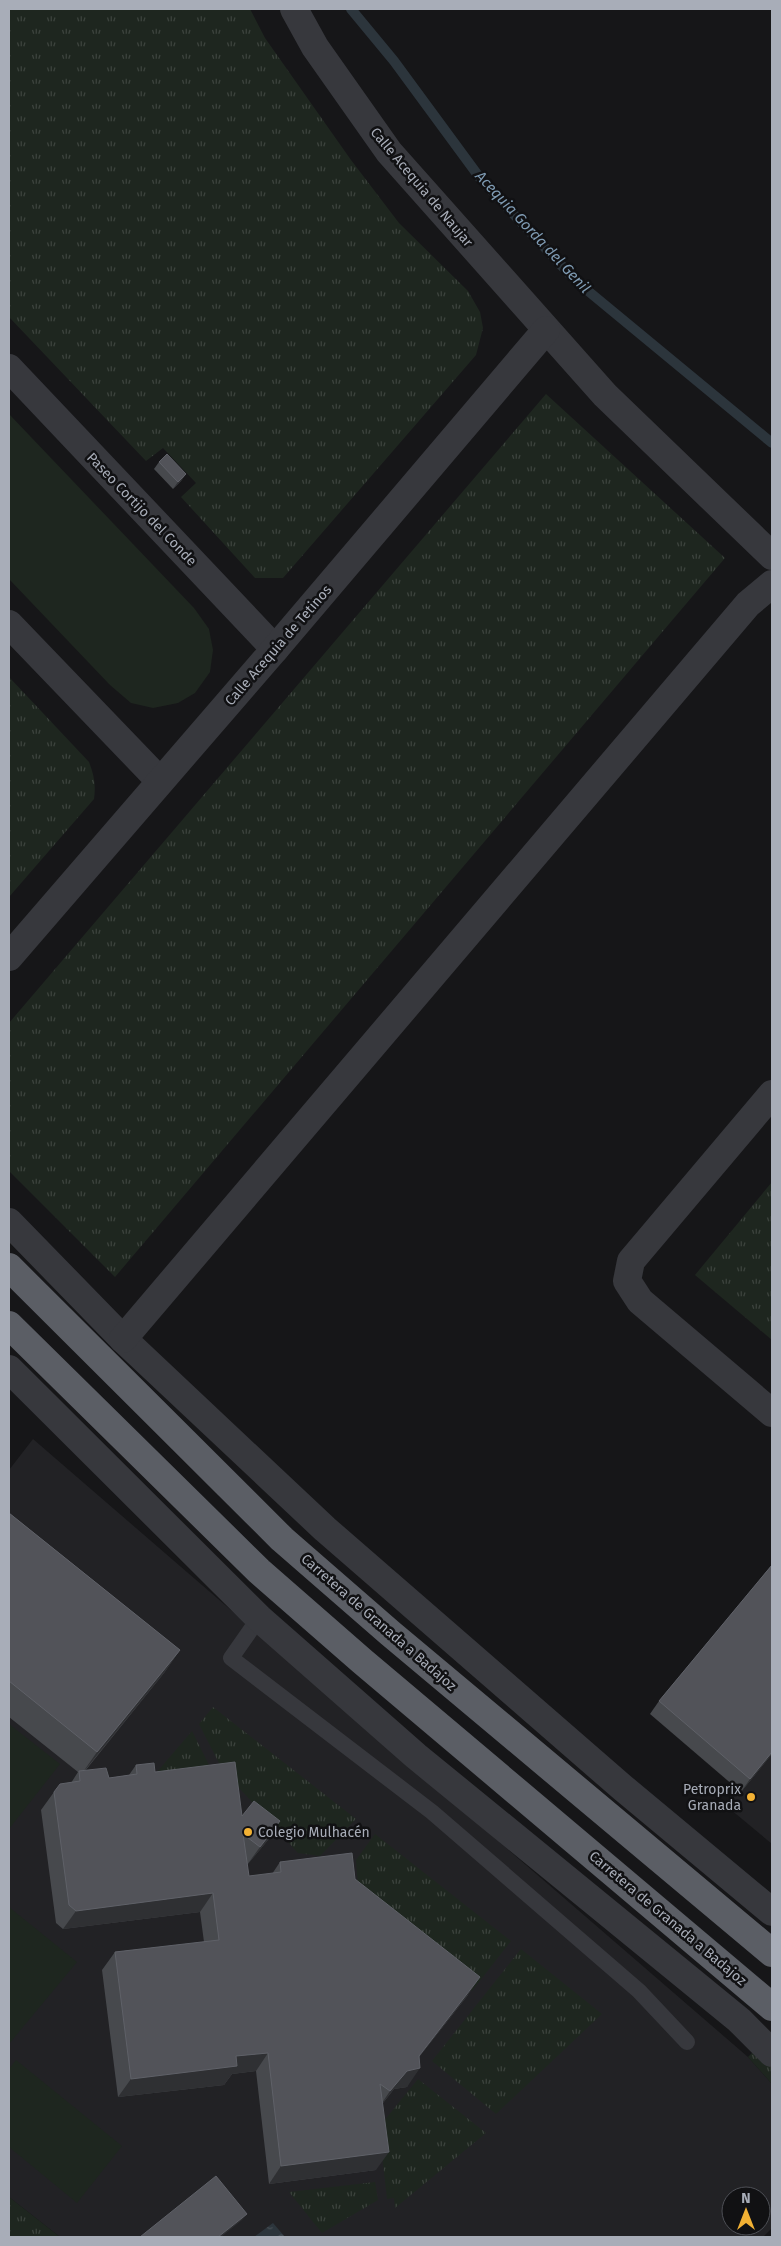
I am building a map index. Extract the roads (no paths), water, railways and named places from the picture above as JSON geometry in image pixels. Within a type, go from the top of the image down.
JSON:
[{"type":"highway","name":"Carretera de Granada a Badajoz","points":[[9,1267],[282,1538],[397,1639],[772,1953]]},
{"type":"highway","name":"Carretera de Granada a Badajoz","points":[[9,1325],[260,1571],[362,1661],[772,2007]]},
{"type":"street","name":"Calle Acequia de Naujar","points":[[294,9],[315,47],[389,152],[605,395],[772,556]]},
{"type":"street","name":"Calle Acequia de Tetinos","points":[[9,957],[275,649],[546,330]]},
{"type":"street","name":"Paseo Cortijo del Conde","points":[[9,368],[275,649]]},
{"type":"street","points":[[123,1339],[748,604],[772,584]]},
{"type":"street","points":[[9,624],[160,781]]},
{"type":"street","points":[[772,1094],[631,1261],[626,1281],[640,1301],[772,1413]]},
{"type":"street","points":[[9,1222],[123,1339],[324,1529],[616,1782],[772,1912]]},
{"type":"street","points":[[9,1368],[259,1618],[416,1756],[738,2020],[772,2053]]},
{"type":"lane","points":[[259,1618],[232,1658],[432,1812],[639,1991],[687,2042]]},
{"type":"water","points":[[273,2223],[285,2237],[254,2237]]},
{"type":"waterway","name":"Acequia Gorda del Genil","points":[[351,9],[394,61],[480,178],[576,281],[772,443]]},
{"type":"place","name":"Petroprix Granada","points":[[751,1797]]},
{"type":"place","name":"Colegio Mulhacén","points":[[248,1832]]}]
